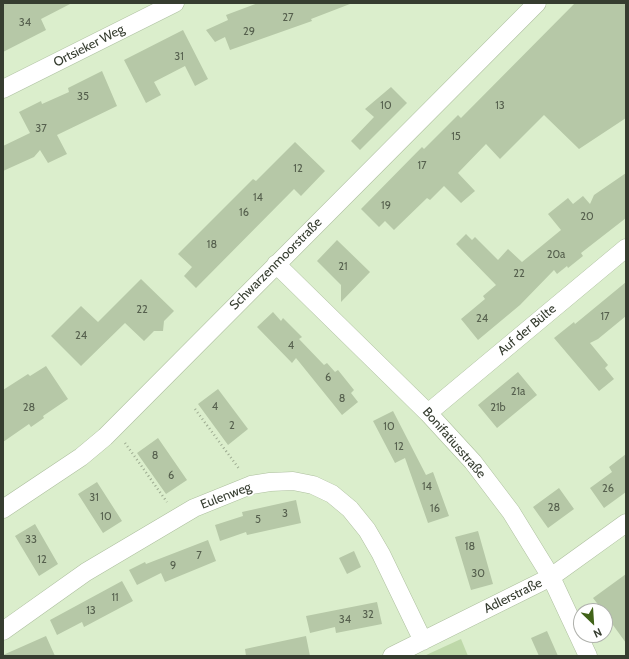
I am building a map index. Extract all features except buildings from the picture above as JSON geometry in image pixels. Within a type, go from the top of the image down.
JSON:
[{"type":"street","name":"Ortsieker Weg","points":[[3,90],[174,3]]},
{"type":"street","name":"Schwarzenmoorstraße","points":[[3,509],[81,457],[105,437],[537,3]]},
{"type":"street","name":"Auf der Bülte","points":[[428,412],[626,248]]},
{"type":"street","name":"Bonifatiusstraße","points":[[276,264],[428,412],[473,462],[511,512],[551,577],[588,656]]},
{"type":"street","name":"Eulenweg","points":[[3,631],[86,572],[194,508],[235,490],[251,485],[293,481],[313,485],[332,494],[350,509],[367,530],[381,554],[422,641]]},
{"type":"street","name":"Adlerstraße","points":[[392,656],[551,577],[626,523]]},
{"type":"path","points":[[195,409],[251,485]]},
{"type":"path","points":[[136,459],[168,504],[185,501],[194,508]]},
{"type":"green space","points":[[461,639],[468,656],[424,656]]}]
